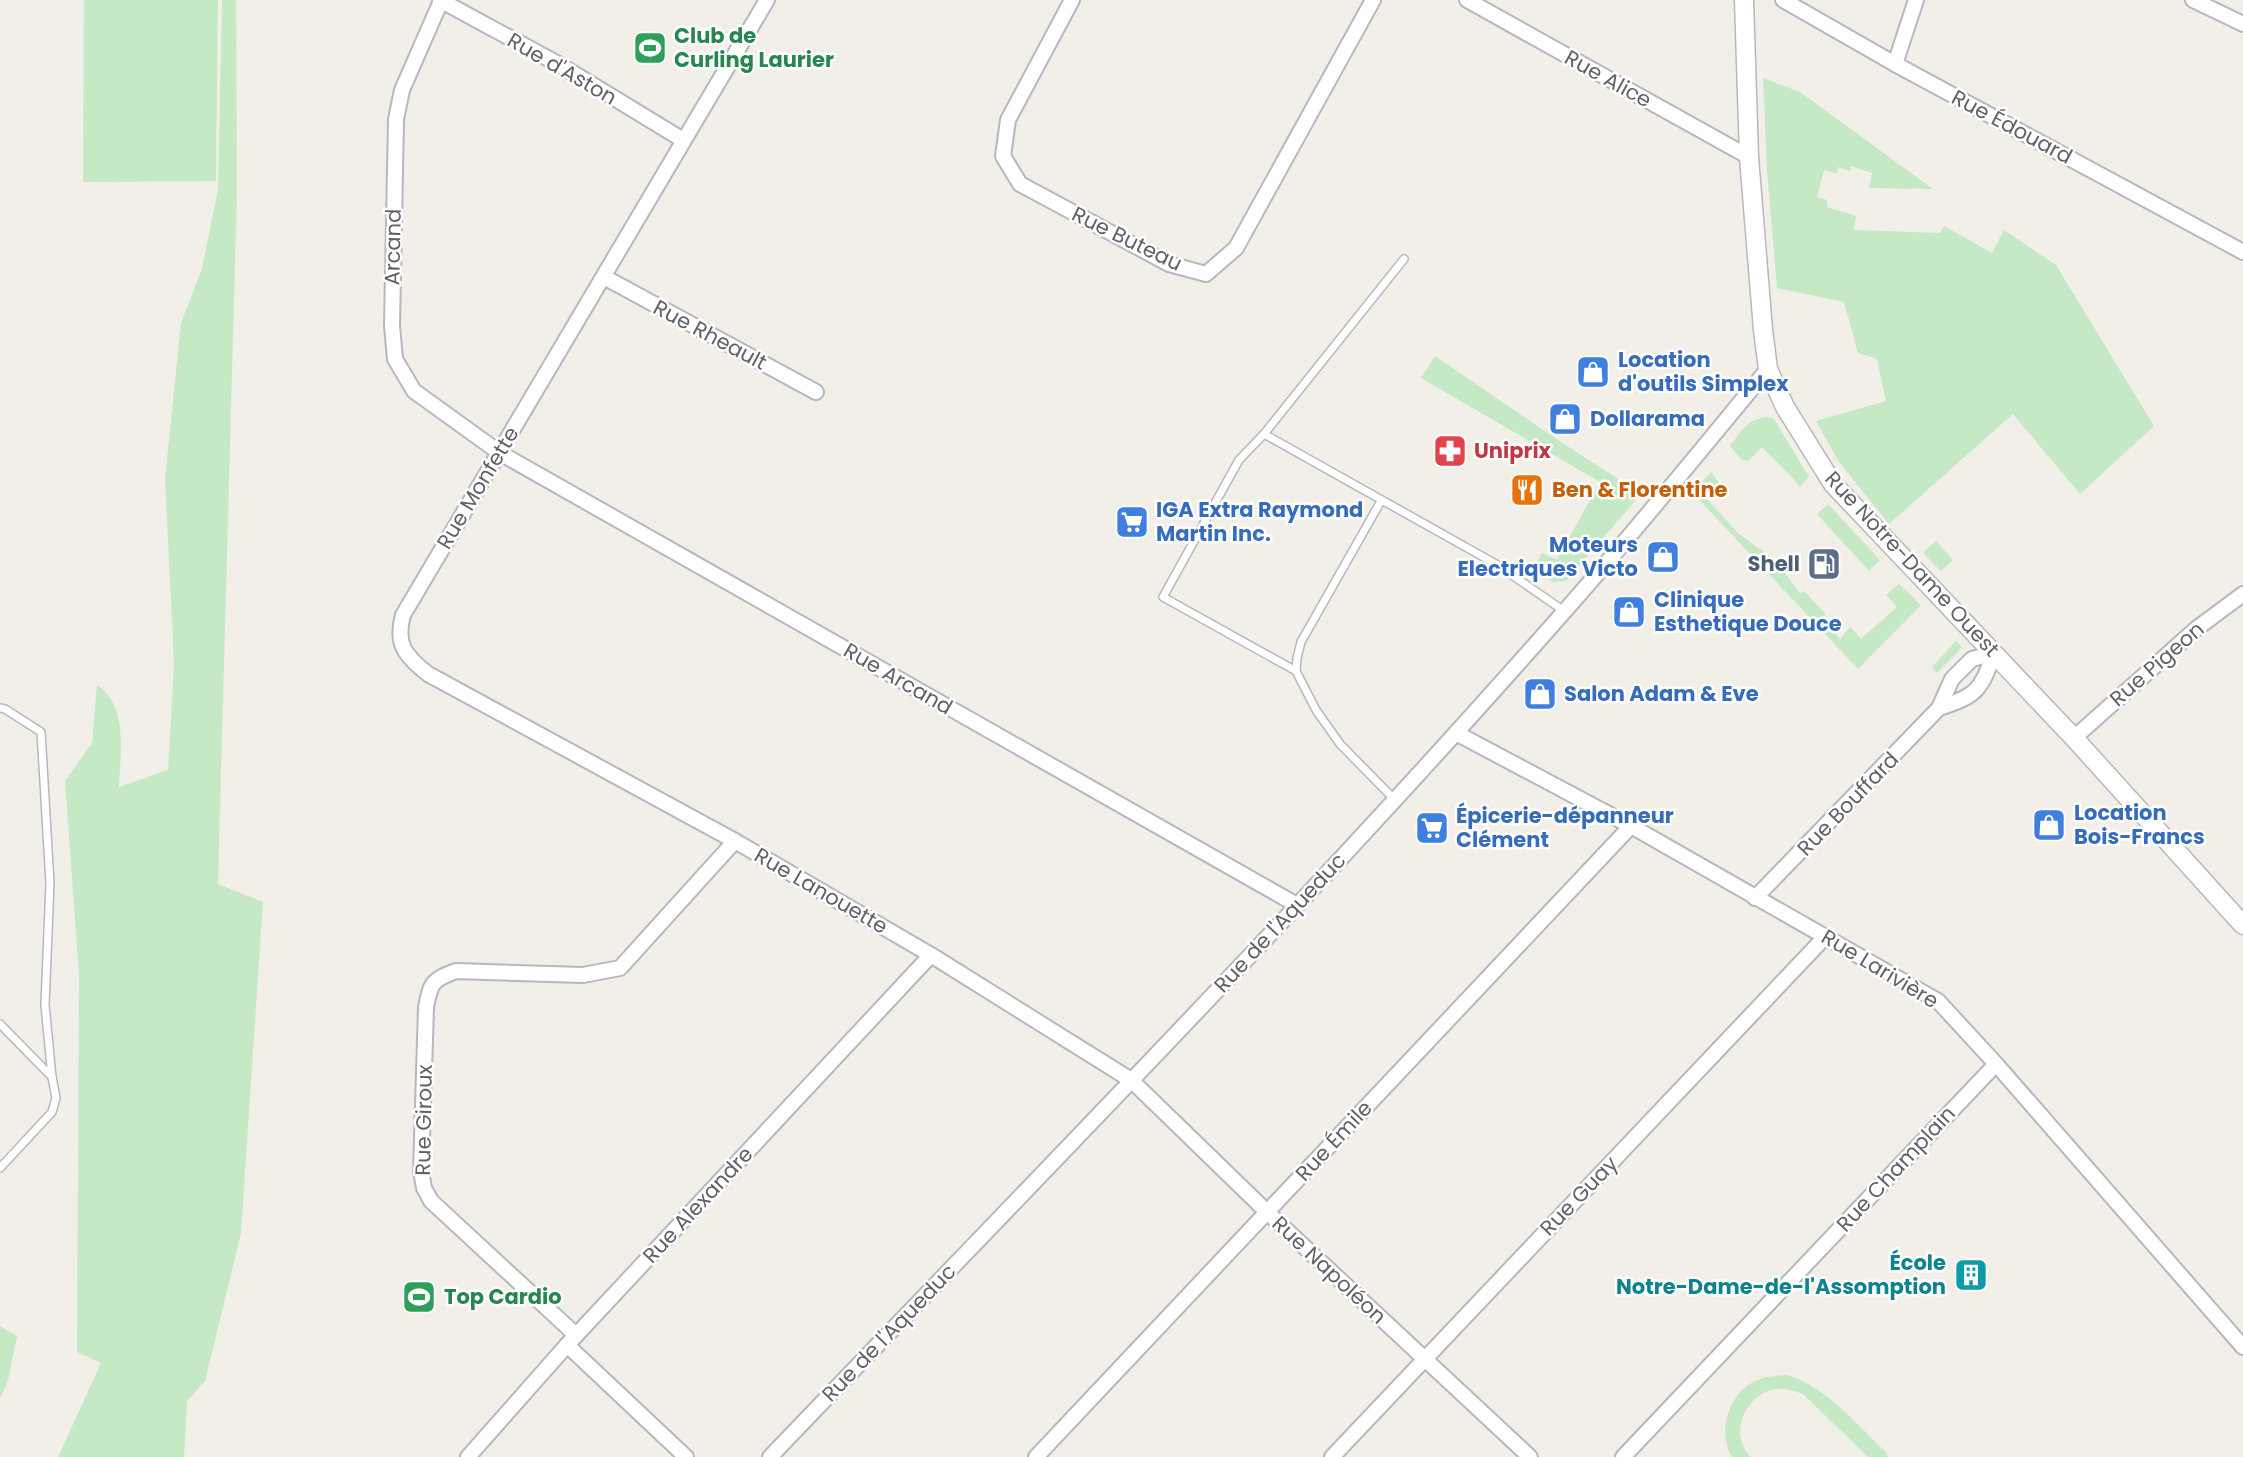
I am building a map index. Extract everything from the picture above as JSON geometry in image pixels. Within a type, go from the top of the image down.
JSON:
[{"type":"street","name":"Rue d'Aston","points":[[441,0],[560,65],[683,140]]},
{"type":"street","name":"Arcand","points":[[441,0],[402,90],[396,119],[392,326],[395,359],[414,391],[500,453]]},
{"type":"street","name":"Rue Monfette","points":[[735,841],[428,674],[405,651],[398,634],[402,615],[768,0]]},
{"type":"street","name":"Rue Buteau","points":[[1072,0],[1007,120],[1003,156],[1020,184],[1170,264],[1206,274],[1236,248],[1373,0]]},
{"type":"street","name":"Rue Alice","points":[[1467,0],[1749,157]]},
{"type":"street","name":"Rue Notre-Dame Ouest","points":[[1744,0],[1749,157],[1756,260],[1768,369],[1803,438],[1833,484],[2074,738],[2243,925]]},
{"type":"street","name":"Rue Édouard","points":[[1783,0],[1895,64],[2243,252]]},
{"type":"street","points":[[1895,64],[1916,0]]},
{"type":"street","points":[[2193,0],[2243,24]]},
{"type":"street","name":"Rue Rheault","points":[[604,277],[816,392]]},
{"type":"street","name":"Rue de l'Aqueduc","points":[[770,1457],[1297,905],[1456,733],[1565,611],[1768,369]]},
{"type":"street","name":"Rue Arcand","points":[[500,453],[1297,905]]},
{"type":"street","name":"Rue Pigeon","points":[[2074,738],[2196,629],[2243,594]]},
{"type":"street","name":"Rue Bouffard","points":[[1755,898],[1939,708],[1952,679],[1972,659],[1994,653]]},
{"type":"street","name":"Rue Bouffard","points":[[1939,708],[1965,699],[1980,686],[1994,653]]},
{"type":"street","name":"Rue Larivière","points":[[1456,733],[1631,826],[1938,1001],[2243,1347]]},
{"type":"street","name":"Rue Émile","points":[[1036,1457],[1631,826]]},
{"type":"street","name":"Rue Lanouette","points":[[426,1007],[430,989],[438,978],[456,971],[583,975],[620,968],[735,841],[931,955],[1131,1080]]},
{"type":"street","name":"Rue Guay","points":[[1332,1457],[1826,936]]},
{"type":"street","name":"Rue Alexandre","points":[[468,1457],[571,1340],[931,955]]},
{"type":"street","name":"Rue Giroux","points":[[426,1007],[421,1171],[424,1188],[431,1201],[686,1457]]},
{"type":"street","name":"Rue Champlain","points":[[1623,1457],[1996,1064]]},
{"type":"street","name":"Rue Napoléon","points":[[1131,1080],[1267,1212],[1530,1457]]},
{"type":"lane","points":[[1296,671],[1163,597],[1239,460],[1264,434],[1404,259]]},
{"type":"lane","points":[[1264,434],[1496,564],[1565,611]]},
{"type":"lane","points":[[1381,501],[1301,642],[1296,671],[1316,709],[1340,744],[1394,799]]},
{"type":"lane","points":[[0,708],[41,732],[50,883],[45,1005],[56,1098],[52,1112],[0,1168]]},
{"type":"lane","points":[[0,1024],[52,1077]]},
{"type":"green space","points":[[84,0],[218,0],[216,181],[83,182]]},
{"type":"green space","points":[[222,0],[236,0],[237,190],[218,884],[263,902],[241,1233],[205,1381],[187,1401],[184,1457],[58,1457],[101,1363],[77,1352],[79,975],[65,781],[92,743],[97,685],[114,705],[118,718],[121,746],[119,787],[168,770],[174,664],[165,479],[181,323],[202,269],[218,189]]},
{"type":"green space","points":[[1763,78],[1800,92],[1933,189],[1869,188],[1872,173],[1851,166],[1850,171],[1838,167],[1837,174],[1824,170],[1817,197],[1827,200],[1827,207],[1856,216],[1854,230],[1940,233],[1944,226],[1992,253],[2004,230],[2056,265],[2154,426],[2080,494],[2013,414],[1889,524],[1839,462],[1816,421],[1886,401],[1877,359],[1858,353],[1844,302],[1777,288],[1767,171]]},
{"type":"green space","points":[[1435,356],[1641,494],[1566,581],[1553,582],[1532,570],[1542,553],[1557,560],[1600,482],[1421,378]]},
{"type":"green space","points":[[1769,417],[1774,419],[1809,477],[1800,486],[1762,447],[1748,461],[1742,460],[1730,446],[1750,422]]},
{"type":"green space","points":[[1711,472],[1719,483],[1705,497],[1739,534],[1775,560],[1800,593],[1804,591],[1826,614],[1822,619],[1840,639],[1850,627],[1861,639],[1897,607],[1886,595],[1899,584],[1921,605],[1858,669],[1692,492]]},
{"type":"green space","points":[[1828,504],[1880,560],[1869,571],[1817,514]]},
{"type":"green space","points":[[1936,541],[1953,560],[1941,571],[1923,553]]},
{"type":"green space","points":[[1956,641],[1962,648],[1937,673],[1932,667]]},
{"type":"green space","points":[[0,1326],[17,1336],[8,1380],[0,1399]]},
{"type":"green space","points":[[1787,1375],[1828,1397],[1886,1452],[1888,1457],[1868,1457],[1803,1394],[1776,1389],[1756,1398],[1743,1416],[1741,1438],[1751,1457],[1732,1457],[1725,1427],[1736,1398],[1742,1390],[1759,1379]]},
{"type":"place","name":"Club de Curling Laurier","points":[[650,48]]},
{"type":"place","name":"Location d'outils Simplex","points":[[1593,372]]},
{"type":"place","name":"Dollarama","points":[[1565,419]]},
{"type":"place","name":"Uniprix","points":[[1450,451]]},
{"type":"place","name":"Ben & Florentine","points":[[1527,490]]},
{"type":"place","name":"IGA Extra Raymond Martin Inc.","points":[[1132,522]]},
{"type":"place","name":"Moteurs Electriques Victo","points":[[1663,557]]},
{"type":"place","name":"Shell","points":[[1824,564]]},
{"type":"place","name":"Clinique Esthetique Douce","points":[[1629,612]]},
{"type":"place","name":"Salon Adam & Eve","points":[[1540,694]]},
{"type":"place","name":"Location Bois-Francs","points":[[2049,825]]},
{"type":"place","name":"Épicerie-dépanneur Clément","points":[[1432,828]]},
{"type":"place","name":"École Notre-Dame-de-l'Assomption","points":[[1971,1275]]},
{"type":"place","name":"Top Cardio","points":[[419,1297]]}]
